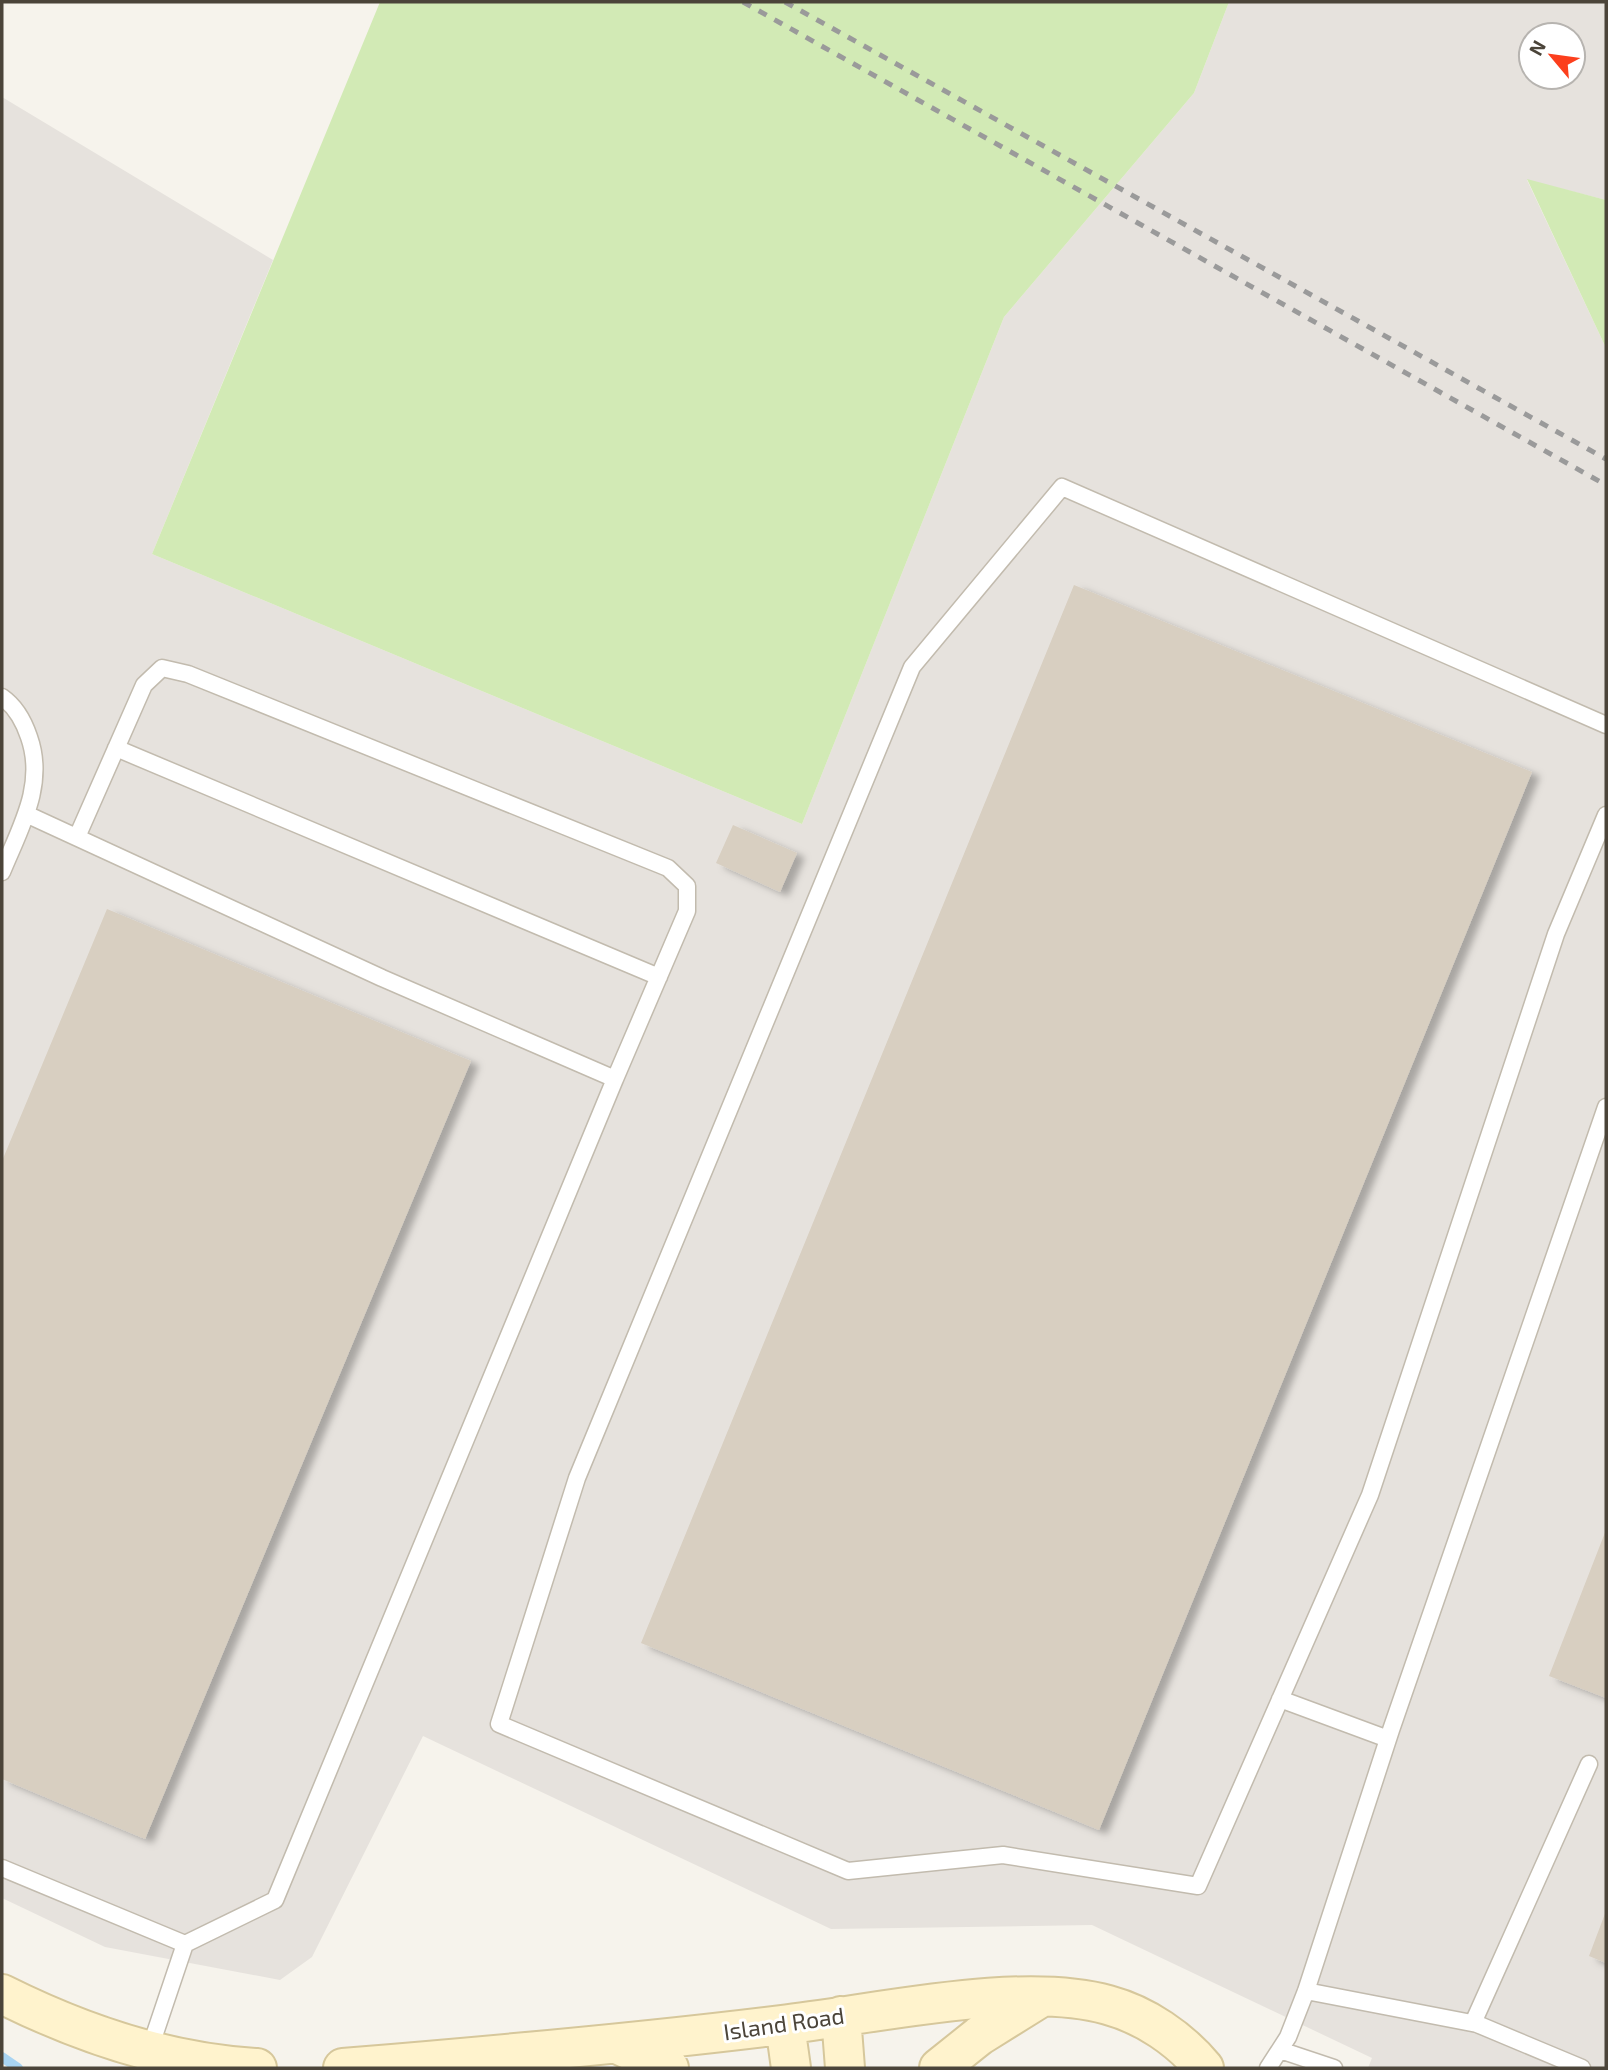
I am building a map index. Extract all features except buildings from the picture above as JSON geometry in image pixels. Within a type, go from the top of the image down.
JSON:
[{"type":"main road","points":[[2,1994],[68,2025],[149,2052],[257,2068]]},
{"type":"main road","points":[[939,2068],[979,2036],[1040,1998]]},
{"type":"main road","name":"Island Road","points":[[343,2068],[617,2043],[971,2001],[1040,1998],[1108,2005],[1131,2014],[1172,2038],[1204,2068]]},
{"type":"main road","points":[[841,2016],[845,2068]]},
{"type":"main road","points":[[785,2025],[791,2068]]},
{"type":"main road","points":[[617,2043],[670,2068]]},
{"type":"lane","points":[[1606,725],[1062,488],[912,667],[577,1478],[499,1724],[848,1871],[1003,1855],[1198,1886],[1370,1495],[1556,934],[1606,815]]},
{"type":"lane","points":[[77,837],[145,685],[162,668],[188,674],[668,868],[687,887],[687,911],[275,1900],[185,1944],[149,2052]]},
{"type":"lane","points":[[2,697],[24,724],[35,754],[36,784],[2,872]]},
{"type":"lane","points":[[116,748],[659,977]]},
{"type":"lane","points":[[26,814],[383,978],[615,1079]]},
{"type":"lane","points":[[1268,2068],[1280,2050],[1306,1991],[1388,1739],[1606,1107]]},
{"type":"lane","points":[[1280,1699],[1388,1739]]},
{"type":"lane","points":[[1473,2023],[1589,1764]]},
{"type":"lane","points":[[2,1868],[185,1944]]},
{"type":"lane","points":[[1306,1991],[1473,2023],[1582,2068]]},
{"type":"lane","points":[[1280,2050],[1334,2068]]},
{"type":"shaded area","points":[[1229,2],[1606,2],[1606,200],[1527,180],[1606,348],[1606,2068],[1368,2068],[1372,2058],[1092,1925],[831,1929],[423,1736],[312,1957],[280,1980],[105,1947],[2,1898],[2,97],[273,260],[152,554],[802,824],[1004,317],[1194,93]]},
{"type":"green space","points":[[380,2],[1229,2],[1194,93],[1004,317],[802,824],[152,554]]},
{"type":"green space","points":[[1527,179],[1606,200],[1606,348]]},
{"type":"waterway","points":[[2,2057],[18,2068]]},
{"type":"railway","points":[[743,2],[1606,485]]},
{"type":"railway","points":[[785,2],[1606,459]]}]
